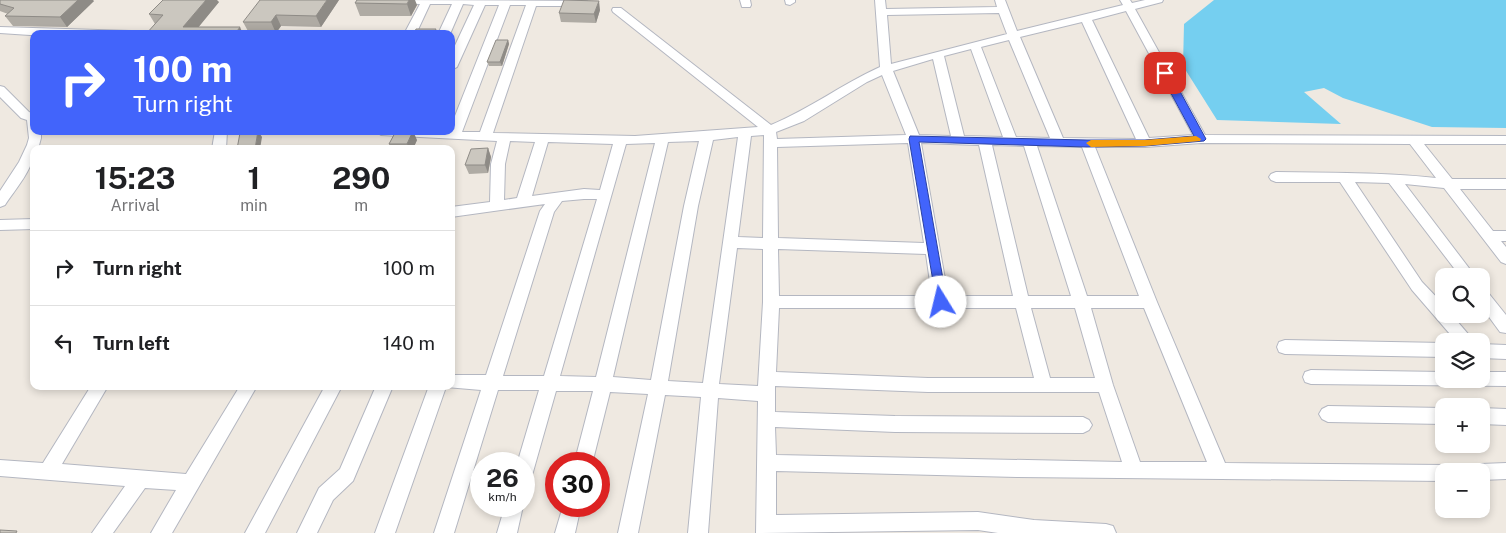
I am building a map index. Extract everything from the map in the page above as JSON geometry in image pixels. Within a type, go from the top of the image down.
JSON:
[{"type":"street","points":[[387,0],[533,0],[593,3]]},
{"type":"street","points":[[412,30],[427,0]]},
{"type":"street","points":[[485,136],[533,0]]},
{"type":"street","points":[[770,136],[864,79],[886,69],[1085,17],[1127,3],[1158,0]]},
{"type":"street","points":[[446,30],[459,1]]},
{"type":"street","points":[[455,129],[470,46],[481,1]]},
{"type":"street","points":[[455,63],[506,1]]},
{"type":"street","points":[[1127,3],[1201,139]]},
{"type":"street","points":[[941,302],[914,139],[886,69],[881,6],[1002,5],[1059,143]]},
{"type":"street","points":[[617,10],[770,136],[771,302],[767,386],[766,528],[978,521],[1035,531],[1106,533]]},
{"type":"street","points":[[1085,17],[1145,143]]},
{"type":"street","points":[[0,30],[30,32]]},
{"type":"street","points":[[975,45],[1011,141]]},
{"type":"street","points":[[938,54],[959,140]]},
{"type":"street","points":[[0,90],[25,115],[30,117]]},
{"type":"street","points":[[0,112],[14,105]]},
{"type":"street","points":[[454,135],[621,140],[744,133],[770,136],[1059,143],[1145,143],[1201,139],[1506,140]]},
{"type":"street","points":[[698,533],[710,391],[744,133]]},
{"type":"street","points":[[628,533],[658,388],[691,206],[708,136]]},
{"type":"street","points":[[497,205],[498,164],[504,137]]},
{"type":"street","points":[[523,202],[543,137]]},
{"type":"street","points":[[586,452],[662,139]]},
{"type":"street","points":[[530,452],[621,140]]},
{"type":"street","points":[[984,140],[1022,302],[1044,385]]},
{"type":"street","points":[[1414,140],[1506,258]]},
{"type":"street","points":[[1029,142],[1081,302],[1105,385],[1134,470]]},
{"type":"street","points":[[1087,143],[1149,302],[1219,470]]},
{"type":"street","points":[[0,202],[22,168],[30,151]]},
{"type":"street","points":[[1276,177],[1393,178],[1449,184],[1506,184]]},
{"type":"street","points":[[1344,177],[1417,286],[1459,333]]},
{"type":"street","points":[[1393,178],[1462,268]]},
{"type":"street","points":[[455,211],[584,194],[605,195]]},
{"type":"street","points":[[444,533],[494,382],[547,211],[558,197]]},
{"type":"street","points":[[0,225],[30,224]]},
{"type":"street","points":[[1488,236],[1506,236]]},
{"type":"street","points":[[730,242],[932,249]]},
{"type":"street","points":[[771,302],[1149,302]]},
{"type":"street","points":[[1490,306],[1506,327]]},
{"type":"street","points":[[1285,347],[1435,350]]},
{"type":"street","points":[[1490,351],[1506,352]]},
{"type":"street","points":[[1311,377],[1435,379]]},
{"type":"street","points":[[1490,379],[1506,379]]},
{"type":"street","points":[[455,382],[549,382],[710,391],[767,386],[1105,385]]},
{"type":"street","points":[[47,472],[98,390]]},
{"type":"street","points":[[161,533],[247,390]]},
{"type":"street","points":[[255,533],[332,390]]},
{"type":"street","points":[[307,533],[326,494],[347,474],[383,390]]},
{"type":"street","points":[[385,533],[437,390]]},
{"type":"street","points":[[1328,414],[1435,416]]},
{"type":"street","points":[[1490,416],[1506,417]]},
{"type":"street","points":[[767,419],[895,424],[1083,425]]},
{"type":"street","points":[[767,463],[1134,470],[1435,473]]},
{"type":"street","points":[[0,468],[192,483]]},
{"type":"street","points":[[1490,472],[1506,471]]},
{"type":"street","points":[[102,533],[141,479]]},
{"type":"street","points":[[507,533],[511,517]]},
{"type":"street","points":[[565,533],[569,517]]},
{"type":"water","points":[[1214,0],[1506,0],[1506,128],[1432,127],[1343,98],[1324,88],[1304,92],[1341,124],[1217,120],[1183,66],[1184,24]]},
{"type":"building","points":[[0,0],[78,0],[60,17],[5,16],[14,8],[0,4]]},
{"type":"building","points":[[163,0],[206,0],[183,27],[240,27],[238,30],[150,30],[163,15],[149,14]]},
{"type":"building","points":[[260,0],[327,0],[316,16],[276,15],[271,22],[243,22]]},
{"type":"building","points":[[357,0],[409,0],[407,4],[355,3]]},
{"type":"building","points":[[564,0],[599,1],[594,14],[559,13]]},
{"type":"building","points":[[416,29],[436,29],[436,30]]},
{"type":"building","points":[[496,40],[508,40],[500,62],[487,62]]},
{"type":"building","points":[[240,135],[257,135],[256,145],[238,145]]},
{"type":"building","points":[[394,135],[411,135],[407,144],[389,144]]},
{"type":"building","points":[[488,148],[485,165],[465,165],[471,149]]},
{"type":"building","points":[[0,530],[17,531],[16,533],[0,533]]},
{"type":"slow traffic","points":[[1091,143],[1145,143],[1196,139]]},
{"type":"route","points":[[941,302],[914,139],[1059,143],[1145,143],[1201,139],[1165,73]]}]
